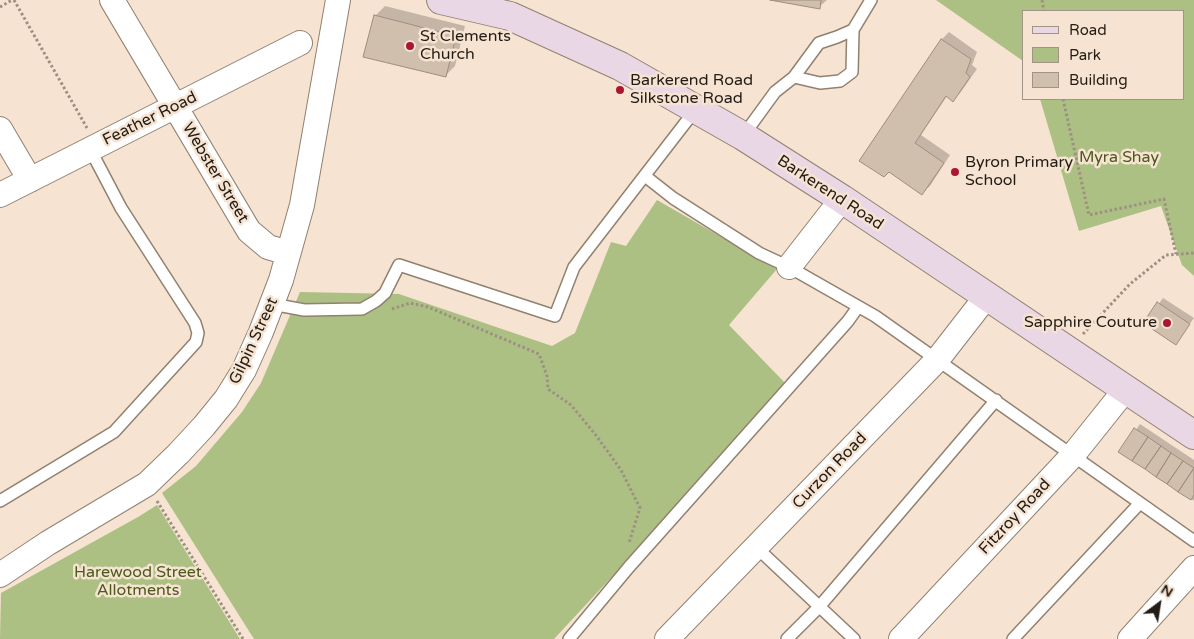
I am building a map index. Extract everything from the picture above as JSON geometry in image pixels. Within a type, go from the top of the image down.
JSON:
[{"type":"main road","name":"Barkerend Road","points":[[441,0],[510,16],[620,66],[743,136],[842,199],[1194,435]]},
{"type":"street","name":"Webster Street","points":[[112,0],[250,231],[268,247],[288,253]]},
{"type":"street","name":"Gilpin Street","points":[[0,575],[48,543],[146,484],[179,453],[226,400],[244,370],[281,280],[302,205],[338,0]]},
{"type":"street","name":"Feather Road","points":[[0,196],[300,43]]},
{"type":"street","points":[[0,129],[30,180]]},
{"type":"street","points":[[789,267],[842,199]]},
{"type":"street","name":"Curzon Road","points":[[667,639],[937,360],[986,297]]},
{"type":"street","name":"Fitzroy Road","points":[[901,639],[1073,455],[1125,390]]},
{"type":"street","points":[[1130,639],[1194,568]]},
{"type":"lane","points":[[794,77],[820,83],[840,81],[852,72],[853,30],[871,0]]},
{"type":"lane","points":[[743,136],[775,92],[794,77],[819,43],[853,30]]},
{"type":"lane","points":[[272,304],[304,310],[362,309],[385,293],[399,265],[555,316],[574,268],[696,109]]},
{"type":"lane","points":[[0,501],[114,432],[196,342],[198,333],[195,323],[121,208],[90,149]]},
{"type":"lane","points":[[644,176],[673,198],[759,253],[789,267],[876,316],[1194,541]]},
{"type":"lane","points":[[569,639],[629,567],[835,336],[858,307]]},
{"type":"lane","points":[[787,639],[818,607],[996,400]]},
{"type":"lane","points":[[1013,639],[1140,503]]},
{"type":"lane","points":[[756,547],[854,639]]},
{"type":"path","points":[[0,7],[13,0],[89,131],[90,149]]},
{"type":"path","points":[[1063,100],[1089,215],[1164,199],[1176,254]]},
{"type":"path","points":[[1069,352],[1130,284],[1166,255],[1194,252]]},
{"type":"path","points":[[362,309],[369,315],[410,304],[428,307],[539,354],[547,376],[548,389],[571,405],[595,434],[621,470],[640,508],[624,559],[629,567]]},
{"type":"path","points":[[146,484],[243,639]]},
{"type":"green space","name":"Myra Shay","points":[[936,0],[1194,0],[1194,276],[1182,265],[1161,206],[1079,231],[1040,100],[1184,100],[1184,10],[1022,10],[1022,60]]},
{"type":"green space","points":[[657,200],[777,269],[729,325],[786,384],[633,554],[554,639],[254,639],[162,493],[196,466],[242,412],[261,383],[300,292],[399,294],[552,346],[575,333],[611,242],[626,246]]},
{"type":"green space","name":"Harewood Street Allotments","points":[[157,505],[240,639],[0,639],[1,593]]},
{"type":"building","points":[[770,0],[821,0],[820,9]]},
{"type":"building","name":"St Clements Church","points":[[374,15],[456,36],[446,77],[363,57]]},
{"type":"building","points":[[941,39],[971,59],[966,73],[970,77],[953,102],[946,96],[915,143],[944,163],[922,195],[889,172],[884,177],[859,161]]},
{"type":"building","name":"Sapphire Couture","points":[[1157,302],[1190,324],[1176,345],[1143,323]]},
{"type":"building","points":[[1134,428],[1148,437],[1132,461],[1118,452]]},
{"type":"building","points":[[1148,437],[1161,446],[1145,469],[1132,461]]},
{"type":"building","points":[[1161,446],[1171,453],[1156,477],[1145,469]]},
{"type":"building","points":[[1171,453],[1183,461],[1167,484],[1156,477]]},
{"type":"building","points":[[1183,461],[1194,468],[1178,492],[1167,484]]},
{"type":"building","points":[[1194,468],[1194,495],[1191,500],[1178,492]]},
{"type":"place","name":"St Clements Church","points":[[410,46]]},
{"type":"place","name":"Barkerend Road Silkstone Road","points":[[620,90]]},
{"type":"place","name":"Byron Primary School","points":[[955,172]]},
{"type":"place","name":"Sapphire Couture","points":[[1167,323]]}]
